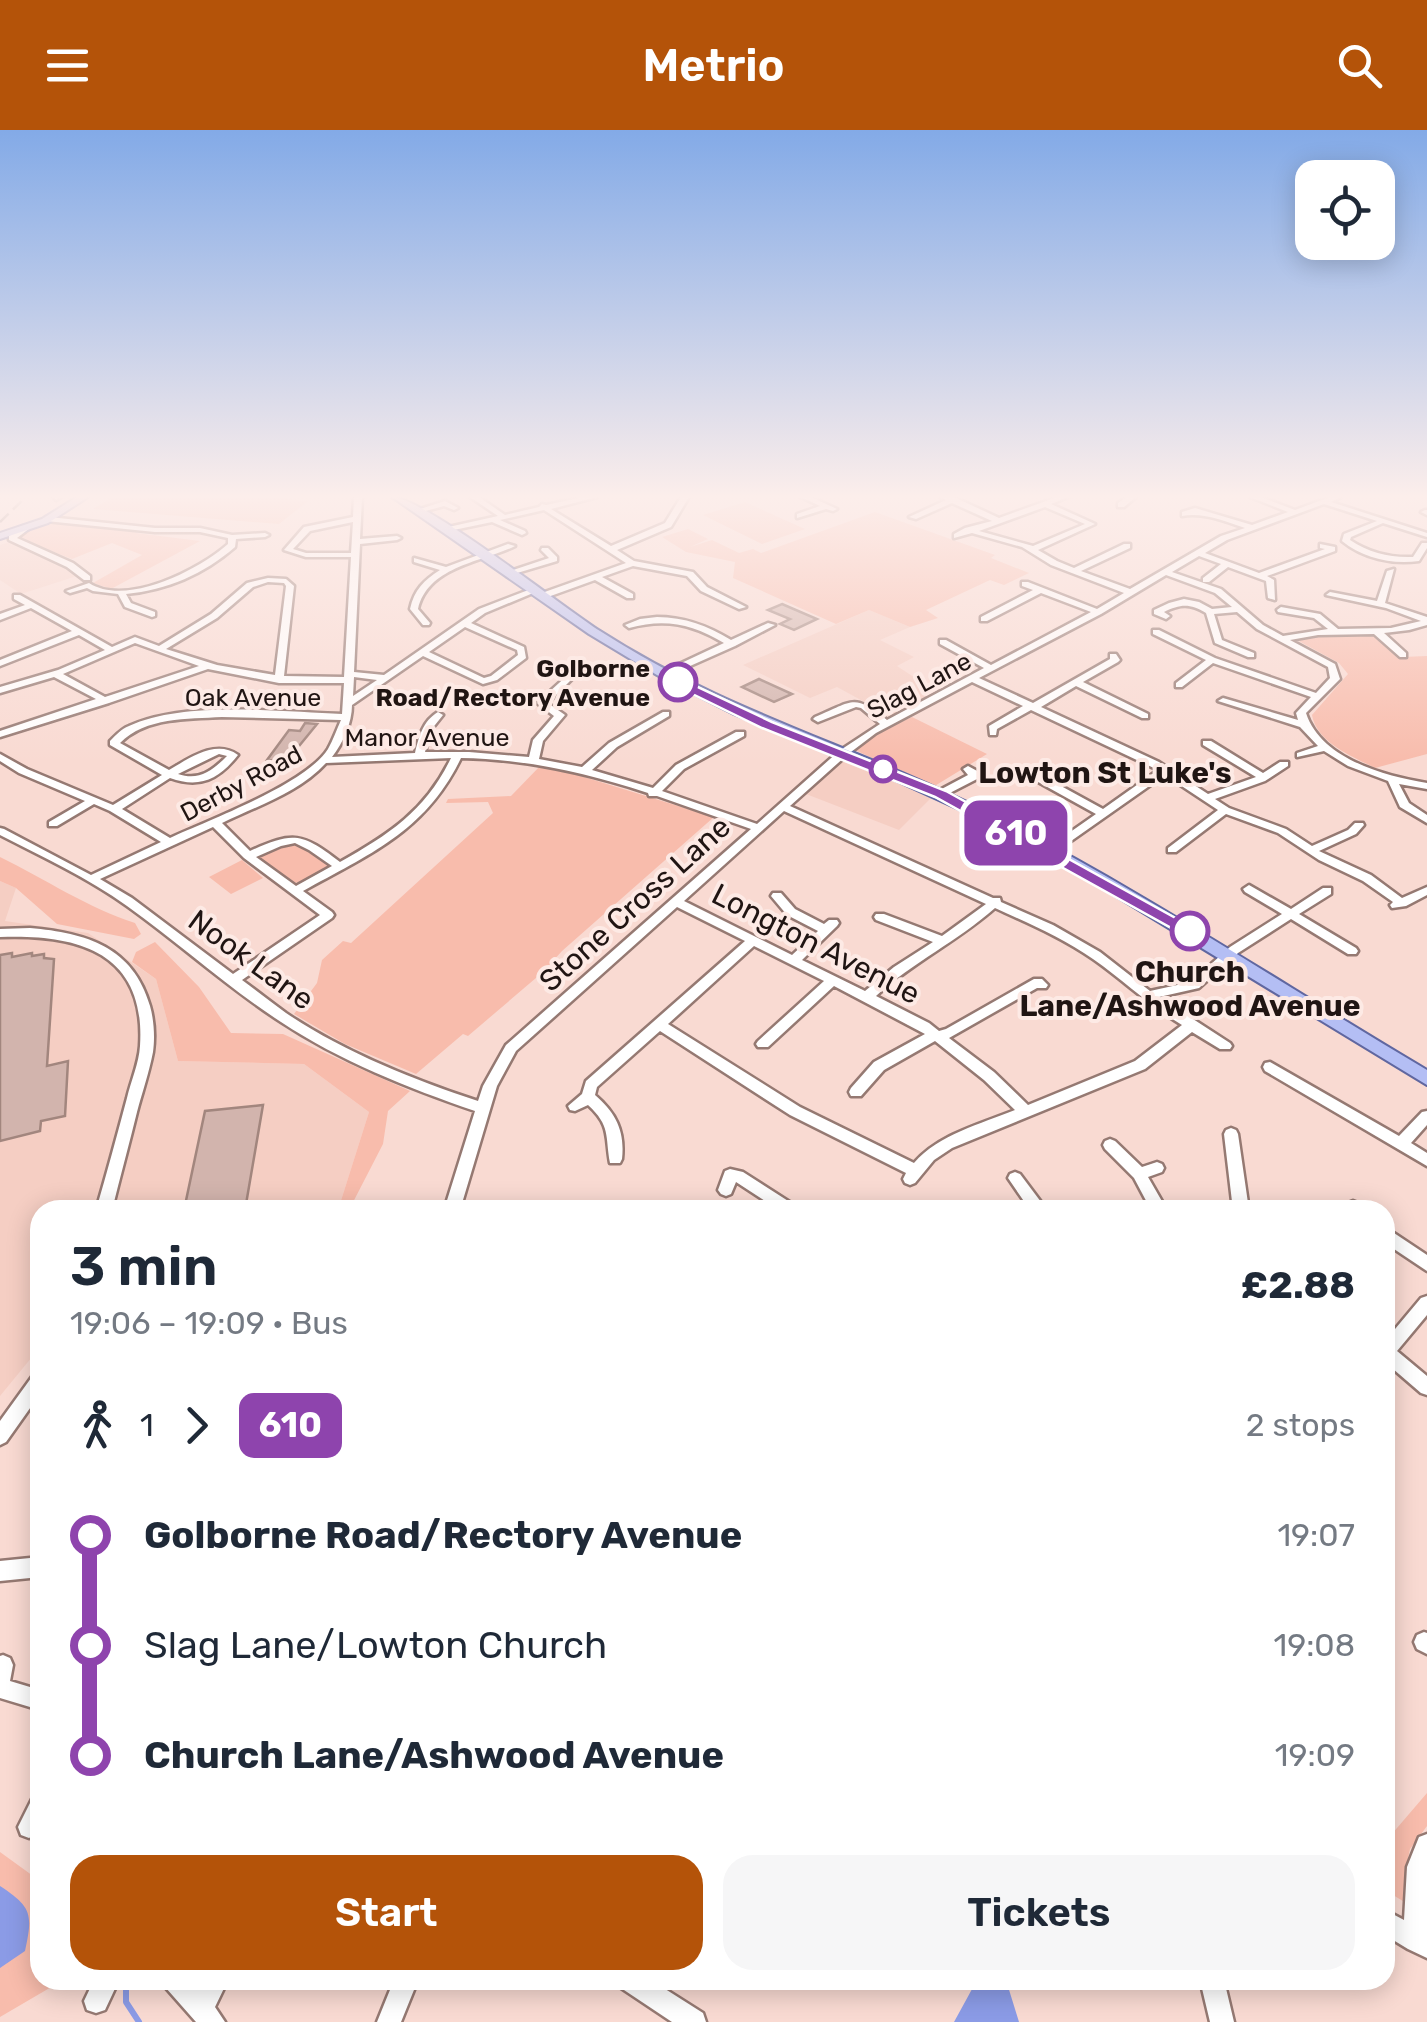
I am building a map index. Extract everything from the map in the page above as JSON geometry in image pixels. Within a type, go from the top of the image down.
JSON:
[{"type":"main road","points":[[526,585],[663,674],[767,725],[842,753],[908,787],[940,794],[1050,851],[1427,1078]]},
{"type":"street","points":[[70,590],[88,585]]},
{"type":"street","points":[[89,585],[122,595],[154,585]]},
{"type":"street","points":[[183,585],[189,588]]},
{"type":"street","points":[[159,650],[214,616],[250,585]]},
{"type":"street","points":[[279,680],[289,585]]},
{"type":"street","name":"Derby Road","points":[[92,879],[289,786],[325,760],[342,736],[348,711],[353,585]]},
{"type":"street","points":[[426,623],[414,609],[419,592],[428,585]]},
{"type":"street","points":[[348,711],[387,678],[488,608],[568,585]]},
{"type":"street","points":[[611,585],[630,596]]},
{"type":"street","points":[[701,585],[742,607]]},
{"type":"street","points":[[1028,585],[1098,612]]},
{"type":"street","points":[[1113,585],[1132,592]]},
{"type":"street","name":"Slag Lane","points":[[842,753],[886,724],[1144,585]]},
{"type":"street","points":[[1202,585],[1218,591],[1282,639],[1336,669],[1336,679],[1303,708],[1302,724]]},
{"type":"street","points":[[1269,595],[1272,585]]},
{"type":"street","points":[[1380,604],[1388,585]]},
{"type":"street","points":[[983,619],[1040,590]]},
{"type":"street","points":[[419,592],[432,595]]},
{"type":"street","points":[[1317,594],[1330,593],[1380,604],[1427,621]]},
{"type":"street","points":[[122,595],[128,605],[152,614]]},
{"type":"street","points":[[17,597],[112,650]]},
{"type":"street","points":[[1159,614],[1182,600],[1196,602],[1210,612],[1218,640],[1245,651]]},
{"type":"street","points":[[0,617],[32,605]]},
{"type":"street","points":[[1210,612],[1237,609]]},
{"type":"street","points":[[1286,611],[1320,617],[1336,632]]},
{"type":"street","points":[[630,625],[692,614]]},
{"type":"street","points":[[678,619],[700,625],[732,644]]},
{"type":"street","points":[[1282,639],[1306,632],[1377,632],[1427,621]]},
{"type":"street","points":[[423,652],[483,681],[494,678],[522,656],[521,649],[464,622]]},
{"type":"street","points":[[663,674],[771,625]]},
{"type":"street","points":[[0,663],[79,632]]},
{"type":"street","points":[[1377,632],[1395,650]]},
{"type":"street","points":[[1160,637],[1212,660],[1316,696]]},
{"type":"street","points":[[0,690],[55,674],[135,640],[205,668],[279,680],[387,678]]},
{"type":"street","points":[[943,642],[992,670]]},
{"type":"street","points":[[993,733],[992,728],[1077,683],[1114,660],[1113,656]]},
{"type":"street","points":[[1180,685],[1212,660]]},
{"type":"street","points":[[0,734],[205,668]]},
{"type":"street","points":[[0,673],[18,684]]},
{"type":"street","points":[[55,674],[106,700]]},
{"type":"street","points":[[534,760],[541,736],[560,715],[542,703],[570,676]]},
{"type":"street","points":[[974,679],[1165,770],[1226,810],[1272,826],[1367,878],[1398,904],[1427,891]]},
{"type":"street","points":[[1077,683],[1145,716]]},
{"type":"street","points":[[1223,701],[1302,724],[1326,747],[1394,781],[1427,786]]},
{"type":"street","points":[[818,719],[855,704],[864,706],[886,724]]},
{"type":"street","name":"Oak Avenue","points":[[173,775],[120,748],[114,739],[187,714],[348,711]]},
{"type":"street","points":[[419,756],[426,729],[438,715]]},
{"type":"street","points":[[584,771],[613,746],[663,719]]},
{"type":"street","points":[[653,794],[680,767],[740,734]]},
{"type":"street","points":[[1203,741],[1264,777]]},
{"type":"street","points":[[1305,752],[1326,747]]},
{"type":"street","points":[[683,748],[699,757]]},
{"type":"street","points":[[114,809],[173,775],[214,752],[222,750],[233,755],[195,781],[173,775]]},
{"type":"street","name":"Stone Cross Lane","points":[[455,1200],[482,1108],[497,1069],[511,1048],[842,753]]},
{"type":"street","points":[[0,756],[22,770],[114,809],[170,843]]},
{"type":"street","name":"Manor Avenue","points":[[325,760],[419,756],[534,760],[584,771],[759,828]]},
{"type":"street","points":[[295,891],[396,832],[431,804],[448,779],[457,756]]},
{"type":"street","points":[[1208,798],[1264,777],[1284,764]]},
{"type":"street","points":[[940,794],[973,777],[973,769]]},
{"type":"street","points":[[1022,769],[1102,812]]},
{"type":"street","points":[[1050,851],[1165,770]]},
{"type":"street","points":[[1394,781],[1404,805],[1427,820]]},
{"type":"street","points":[[53,824],[94,800]]},
{"type":"street","points":[[782,806],[996,901],[1074,942],[1224,1046]]},
{"type":"street","points":[[1170,852],[1226,810]]},
{"type":"street","points":[[215,822],[248,856],[328,915],[328,919],[233,980]]},
{"type":"street","points":[[1310,850],[1352,832],[1359,825]]},
{"type":"street","name":"Nook Lane","points":[[0,831],[92,879],[318,1038],[417,1086],[482,1108]]},
{"type":"street","points":[[248,856],[284,839],[298,838],[339,866]]},
{"type":"street","points":[[1249,888],[1352,951]]},
{"type":"street","points":[[1150,995],[1195,984],[1228,955],[1327,891]]},
{"type":"street","points":[[777,896],[791,912],[830,926],[794,959]]},
{"type":"street","points":[[868,996],[885,979],[996,901]]},
{"type":"street","name":"Longton Avenue","points":[[676,902],[868,996],[936,1037],[989,1076],[1024,1110]]},
{"type":"street","points":[[886,922],[944,940]]},
{"type":"street","points":[[0,933],[48,932],[99,946],[118,960],[140,989],[149,1026],[147,1049],[107,1200]]},
{"type":"street","points":[[615,1159],[616,1131],[612,1119],[582,1102],[591,1085],[752,941]]},
{"type":"street","points":[[763,1044],[833,980]]},
{"type":"street","points":[[856,1092],[879,1066],[950,1033],[1038,982]]},
{"type":"street","points":[[660,1025],[795,1110],[912,1175],[947,1144],[1140,1065],[1191,1025]]},
{"type":"street","points":[[1280,1071],[1427,1160]]},
{"type":"street","points":[[1401,1144],[1427,1116]]},
{"type":"street","points":[[1231,1134],[1240,1200]]},
{"type":"street","points":[[1110,1145],[1139,1174],[1153,1200]]},
{"type":"street","points":[[1139,1174],[1156,1168]]},
{"type":"street","points":[[1015,1178],[1032,1200]]},
{"type":"street","points":[[725,1179],[748,1180],[772,1200]]},
{"type":"street","points":[[1395,1241],[1427,1264]]},
{"type":"street","points":[[1395,1341],[1427,1303]]},
{"type":"street","points":[[1395,1360],[1427,1387]]},
{"type":"street","points":[[0,1436],[30,1394]]},
{"type":"street","points":[[0,1571],[30,1568]]},
{"type":"street","points":[[1,1678],[30,1694]]},
{"type":"street","points":[[1422,1943],[1417,1876],[1427,1845]]},
{"type":"street","points":[[1395,1928],[1422,1943]]},
{"type":"street","points":[[183,1990],[207,2015]]},
{"type":"street","points":[[207,2015],[213,1990]]},
{"type":"street","points":[[390,2022],[402,1990]]},
{"type":"street","points":[[644,1990],[694,2022]]},
{"type":"street","points":[[1214,1990],[1222,2022]]},
{"type":"shaded area","points":[[8,585],[48,585],[21,594]]},
{"type":"shaded area","points":[[749,585],[979,585],[926,610],[938,618],[910,627],[869,610],[836,624]]},
{"type":"shaded area","points":[[869,610],[910,627],[880,640],[914,657],[897,666],[938,693],[892,717],[837,687],[810,698],[743,665]]},
{"type":"shaded area","points":[[1374,634],[1403,657],[1427,656],[1427,754],[1375,768],[1337,748],[1315,725],[1312,715],[1348,674],[1339,663],[1295,639],[1309,635]]},
{"type":"shaded area","points":[[912,717],[987,754],[933,787],[855,750],[875,733]]},
{"type":"shaded area","points":[[842,761],[932,797],[899,830],[806,794]]},
{"type":"shaded area","points":[[542,764],[714,817],[543,972],[416,1074],[345,1044],[294,1014],[317,983],[322,960],[343,941],[351,943],[493,813],[488,802],[446,803],[448,799],[511,796]]},
{"type":"shaded area","points":[[295,840],[331,864],[329,869],[297,883],[285,880],[258,858],[260,853]]},
{"type":"shaded area","points":[[0,857],[83,901],[135,923],[141,934],[134,939],[57,924],[16,888],[0,881]]},
{"type":"shaded area","points":[[242,860],[263,878],[231,894],[209,877]]},
{"type":"shaded area","points":[[0,881],[16,888],[5,921],[88,933],[156,979],[178,1061],[304,1064],[369,1112],[341,1200],[30,1200],[30,1359],[0,1396]]},
{"type":"shaded area","points":[[155,942],[199,987],[231,1033],[283,1034],[410,1091],[388,1111],[383,1144],[354,1200],[341,1200],[369,1112],[304,1064],[178,1061],[156,979],[132,962],[136,952]]},
{"type":"shaded area","points":[[1427,1793],[1427,1826],[1410,1849],[1404,1878],[1406,1903],[1395,1896],[1395,1830]]},
{"type":"shaded area","points":[[0,1852],[30,1874],[30,1990],[46,1990],[0,2017]]},
{"type":"water","points":[[0,1886],[24,1906],[29,1928],[25,1951],[0,1968]]},
{"type":"water","points":[[972,1990],[1009,1990],[1019,2022],[954,2022]]},
{"type":"building","points":[[782,604],[817,619],[794,630],[780,624],[790,619],[768,610]]},
{"type":"building","points":[[759,679],[792,694],[774,702],[742,687]]},
{"type":"building","points":[[305,723],[317,724],[286,762],[267,760],[289,730],[300,731]]},
{"type":"building","points":[[12,953],[12,957],[32,953],[54,959],[47,1066],[68,1061],[65,1116],[41,1121],[40,1131],[0,1141],[0,955]]},
{"type":"building","points":[[263,1105],[247,1200],[186,1200],[205,1111]]},
{"type":"waterway","points":[[126,1990],[126,2002],[139,2022]]},
{"type":"bus line","name":"610","points":[[678,682],[767,725],[940,794],[1190,931]]},
{"type":"place","name":"Golborne Road/Rectory Avenue","points":[[678,682]]},
{"type":"place","name":"Church Lane/Ashwood Avenue","points":[[1190,931]]},
{"type":"district","name":"Lowton St Luke's","points":[[1105,773]]}]
